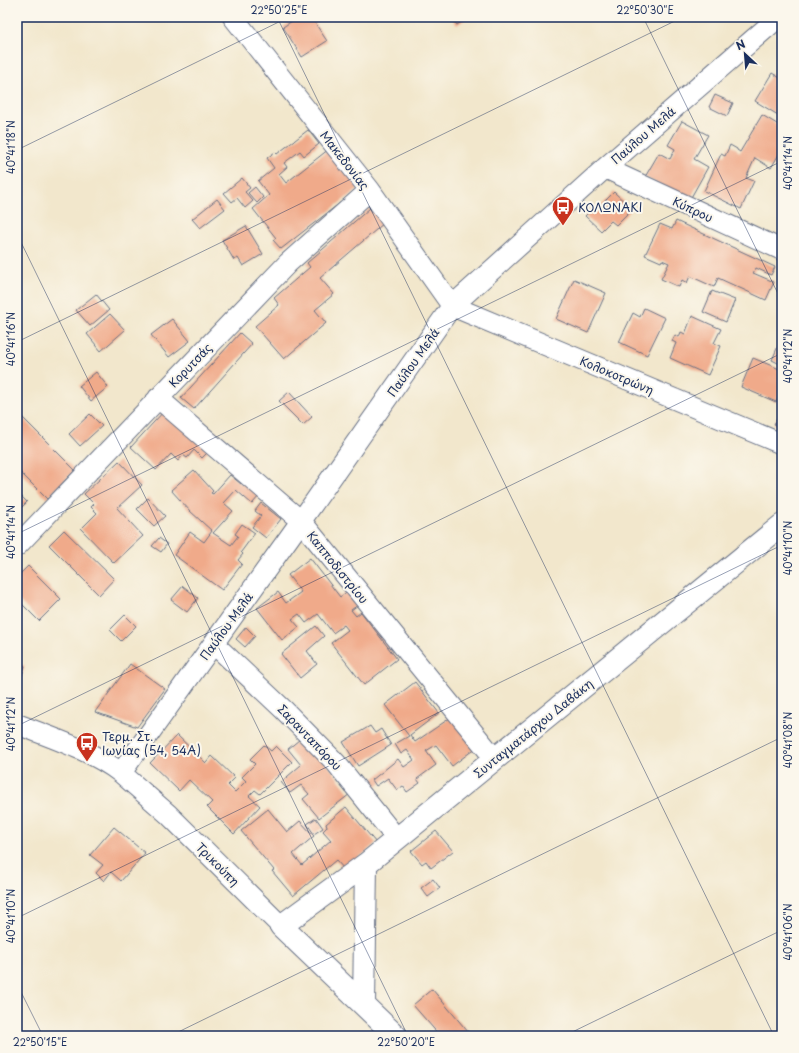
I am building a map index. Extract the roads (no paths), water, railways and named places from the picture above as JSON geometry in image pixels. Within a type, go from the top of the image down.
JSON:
[{"type":"street","name":"Μακεδονίας","points":[[233,17],[370,190],[452,306]]},
{"type":"street","name":"Παύλου Μελά","points":[[121,773],[214,644],[452,306],[605,168],[779,17]]},
{"type":"street","name":"Κύπρου","points":[[605,168],[782,250]]},
{"type":"street","name":"Κορυτσάς","points":[[17,546],[288,263],[370,190]]},
{"type":"street","name":"Κολοκοτρώνη","points":[[452,306],[782,444]]},
{"type":"street","name":"Καπποδιστρίου","points":[[158,398],[301,521],[495,759]]},
{"type":"street","name":"Συνταγματάρχου Δαβάκη","points":[[281,926],[366,864],[396,838],[782,525]]},
{"type":"street","name":"Σαρανταπόρου","points":[[214,644],[284,710],[336,763],[396,838]]},
{"type":"street","name":"Τρικούπη","points":[[17,724],[70,745],[113,767],[121,773],[168,814],[281,926],[396,1036]]},
{"type":"street","points":[[364,1005],[366,864]]},
{"type":"place","name":"ΚΟΛΩΝΑΚΙ","points":[[563,226]]},
{"type":"place","name":"Τερμ. Στ. Ιωνίας (54, 54Α)","points":[[87,762]]}]
